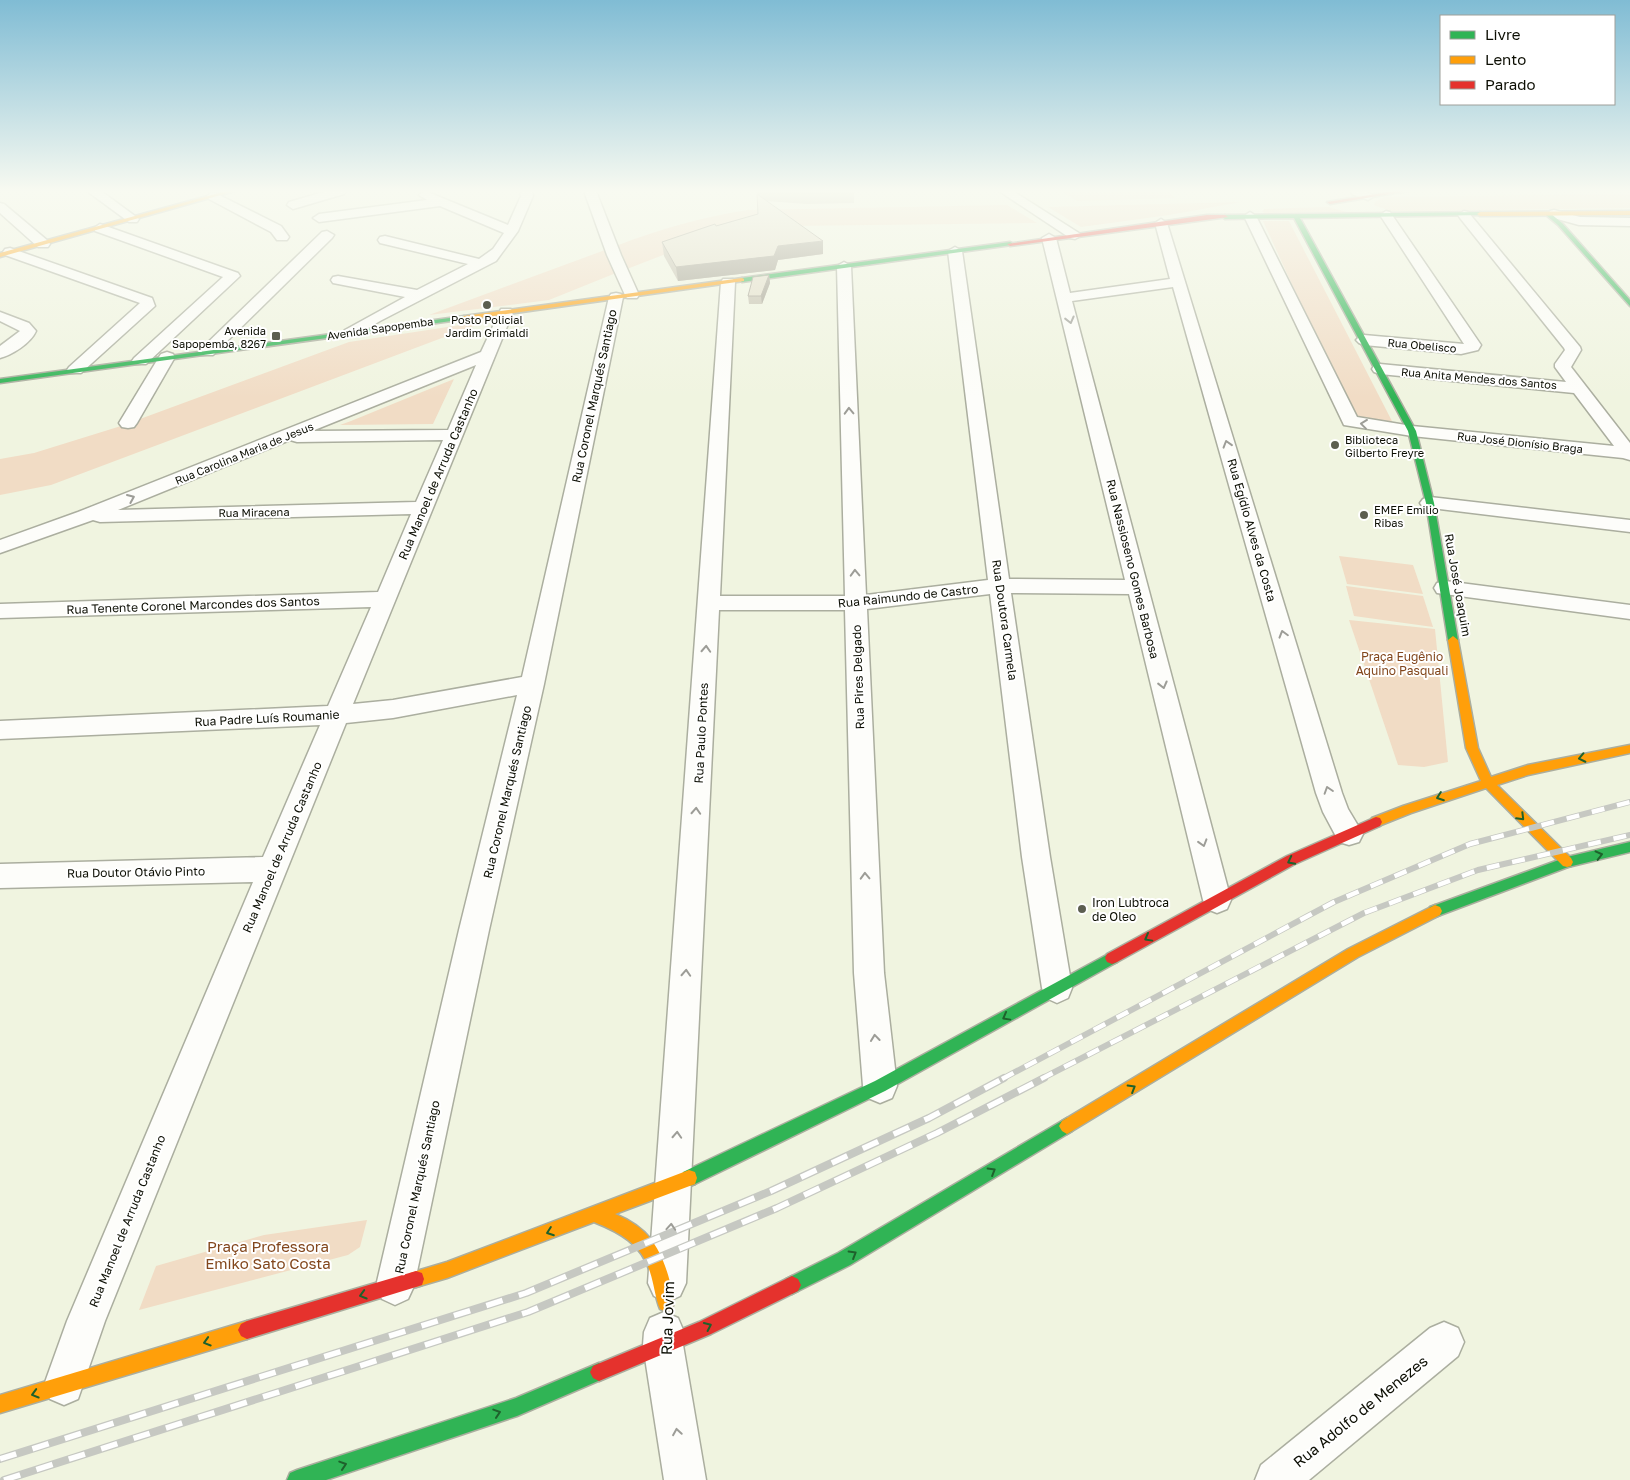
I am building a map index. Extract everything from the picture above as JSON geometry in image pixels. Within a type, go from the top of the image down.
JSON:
[{"type":"main road","name":"Avenida Sapopemba","points":[[0,381],[888,260]]},
{"type":"main road","name":"Rua José Joaquim","points":[[1320,260],[1412,430],[1430,502],[1472,748],[1487,782],[1567,862]]},
{"type":"main road","points":[[1591,260],[1630,304]]},
{"type":"main road","points":[[0,1404],[447,1270],[675,1184],[759,1146],[880,1086],[1291,860],[1408,809],[1487,782],[1528,770],[1630,749]]},
{"type":"main road","points":[[297,1480],[517,1407],[705,1328],[844,1259],[1196,1050],[1354,953],[1439,909],[1567,862],[1630,847]]},
{"type":"main road","points":[[596,1215],[616,1221],[632,1229],[644,1240],[660,1270],[666,1303]]},
{"type":"street","points":[[23,260],[146,302],[148,306],[75,370]]},
{"type":"street","points":[[140,361],[233,276],[189,260]]},
{"type":"street","points":[[207,352],[301,260]]},
{"type":"street","points":[[468,260],[480,263]]},
{"type":"street","points":[[350,332],[484,260]]},
{"type":"street","points":[[615,260],[624,296]]},
{"type":"street","name":"Rua Doutora Carmela","points":[[956,260],[1036,857],[1057,988]]},
{"type":"street","name":"Rua Nassioseno Gomes Barbosa","points":[[1056,260],[1217,900]]},
{"type":"street","name":"Rua Egídio Alves da Costa","points":[[1172,260],[1329,793],[1336,812],[1349,834]]},
{"type":"street","name":"Rua José Dionísio Braga","points":[[1280,260],[1348,420],[1354,423],[1629,454]]},
{"type":"street","name":"Rua Obelisco","points":[[1364,340],[1461,349],[1472,347],[1473,345],[1416,260]]},
{"type":"street","points":[[1501,260],[1572,347],[1573,350],[1563,364],[1563,367],[1577,388],[1629,454]]},
{"type":"street","name":"Rua Pires Delgado","points":[[844,266],[869,973],[880,1086]]},
{"type":"street","points":[[338,280],[418,295]]},
{"type":"street","name":"Rua Paulo Pontes","points":[[675,1184],[728,282]]},
{"type":"street","points":[[1065,298],[1178,282]]},
{"type":"street","name":"Rua Coronel Marqués Santiago","points":[[395,1286],[474,930],[624,296]]},
{"type":"street","name":"Rua Manoel de Arruda Castanho","points":[[64,1386],[86,1321],[272,869],[506,312]]},
{"type":"street","points":[[0,316],[24,326],[28,331],[26,336],[0,353]]},
{"type":"street","name":"Rua Carolina Maria de Jesus","points":[[1,550],[487,355]]},
{"type":"street","points":[[128,423],[166,357]]},
{"type":"street","name":"Rua Anita Mendes dos Santos","points":[[1380,369],[1577,388]]},
{"type":"street","points":[[282,438],[453,436]]},
{"type":"street","points":[[1430,502],[1630,526]]},
{"type":"street","name":"Rua Miracena","points":[[85,516],[423,508]]},
{"type":"street","name":"Rua Raimundo de Castro","points":[[709,603],[856,603],[1001,586],[1138,587]]},
{"type":"street","points":[[1444,588],[1630,612]]},
{"type":"street","name":"Rua Tenente Coronel Marcondes dos Santos","points":[[0,611],[386,599]]},
{"type":"street","name":"Rua Padre Luís Roumanie","points":[[0,730],[338,715],[393,709],[532,684]]},
{"type":"street","name":"Rua Doutor Otávio Pinto","points":[[0,876],[272,869]]},
{"type":"street","name":"Rua Jovim","points":[[675,1184],[663,1345],[685,1480]]},
{"type":"street","name":"Rua Adolfo de Menezes","points":[[1276,1480],[1444,1342]]},
{"type":"green space","points":[[578,260],[610,260],[616,273],[549,300],[429,315]]},
{"type":"green space","points":[[623,260],[650,260],[627,269]]},
{"type":"green space","points":[[1281,260],[1309,260],[1394,425],[1353,418]]},
{"type":"green space","points":[[487,321],[51,485],[0,495],[0,459],[34,453],[121,426],[349,342]]},
{"type":"green space","points":[[454,379],[433,424],[340,425],[351,421]]},
{"type":"green space","points":[[1339,556],[1413,565],[1423,594],[1347,584]]},
{"type":"green space","points":[[1346,586],[1423,596],[1433,627],[1354,616]]},
{"type":"green space","name":"Praça Eugênio Aquino Pasquali","points":[[1349,620],[1435,629],[1448,762],[1424,767],[1398,765]]},
{"type":"green space","name":"Praça Professora Emiko Sato Costa","points":[[367,1220],[360,1247],[348,1255],[139,1310],[156,1266],[264,1235]]},
{"type":"building","points":[[672,260],[738,260],[676,267]]},
{"type":"building","points":[[769,275],[761,296],[748,296],[753,277]]},
{"type":"railway","points":[[1002,1079],[1334,902],[1470,844],[1630,802]]},
{"type":"railway","points":[[1041,1079],[1364,913],[1478,870],[1630,835]]},
{"type":"railway","points":[[0,1459],[526,1293],[771,1191],[929,1118],[1004,1078]]},
{"type":"railway","points":[[4,1480],[528,1312],[777,1208],[937,1133],[1044,1078]]},
{"type":"traffic: fast","points":[[742,280],[890,260]]},
{"type":"traffic: fast","points":[[1320,260],[1412,431],[1430,503],[1453,640]]},
{"type":"traffic: fast","points":[[1592,260],[1630,304]]},
{"type":"traffic: fast","points":[[0,381],[464,318]]},
{"type":"traffic: fast","points":[[1435,911],[1567,862],[1630,847]]},
{"type":"traffic: fast","points":[[689,1178],[880,1086],[1112,958]]},
{"type":"traffic: fast","points":[[792,1285],[844,1259],[1067,1126]]},
{"type":"traffic: fast","points":[[297,1480],[517,1407],[599,1372]]},
{"type":"traffic: slow","points":[[464,318],[742,280]]},
{"type":"traffic: slow","points":[[1453,640],[1472,748],[1487,782],[1567,862]]},
{"type":"traffic: slow","points":[[1376,822],[1407,809],[1528,770],[1630,749]]},
{"type":"traffic: slow","points":[[1067,1126],[1353,953],[1435,911]]},
{"type":"traffic: slow","points":[[416,1279],[447,1270],[689,1178]]},
{"type":"traffic: slow","points":[[596,1215],[628,1229],[647,1246],[658,1270],[666,1303]]},
{"type":"traffic: slow","points":[[0,1404],[247,1330]]},
{"type":"traffic: jam","points":[[1112,958],[1291,860],[1376,822]]},
{"type":"traffic: jam","points":[[247,1330],[416,1279]]},
{"type":"traffic: jam","points":[[599,1372],[705,1328],[792,1285]]},
{"type":"place","name":"Posto Policial Jardim Grimaldi","points":[[487,305]]},
{"type":"place","name":"Avenida Sapopemba, 8267","points":[[276,336]]},
{"type":"place","name":"Biblioteca Gilberto Freyre","points":[[1335,445]]},
{"type":"place","name":"EMEF Emilio Ribas","points":[[1364,515]]},
{"type":"place","name":"Iron Lubtroca de Oleo","points":[[1082,909]]}]
